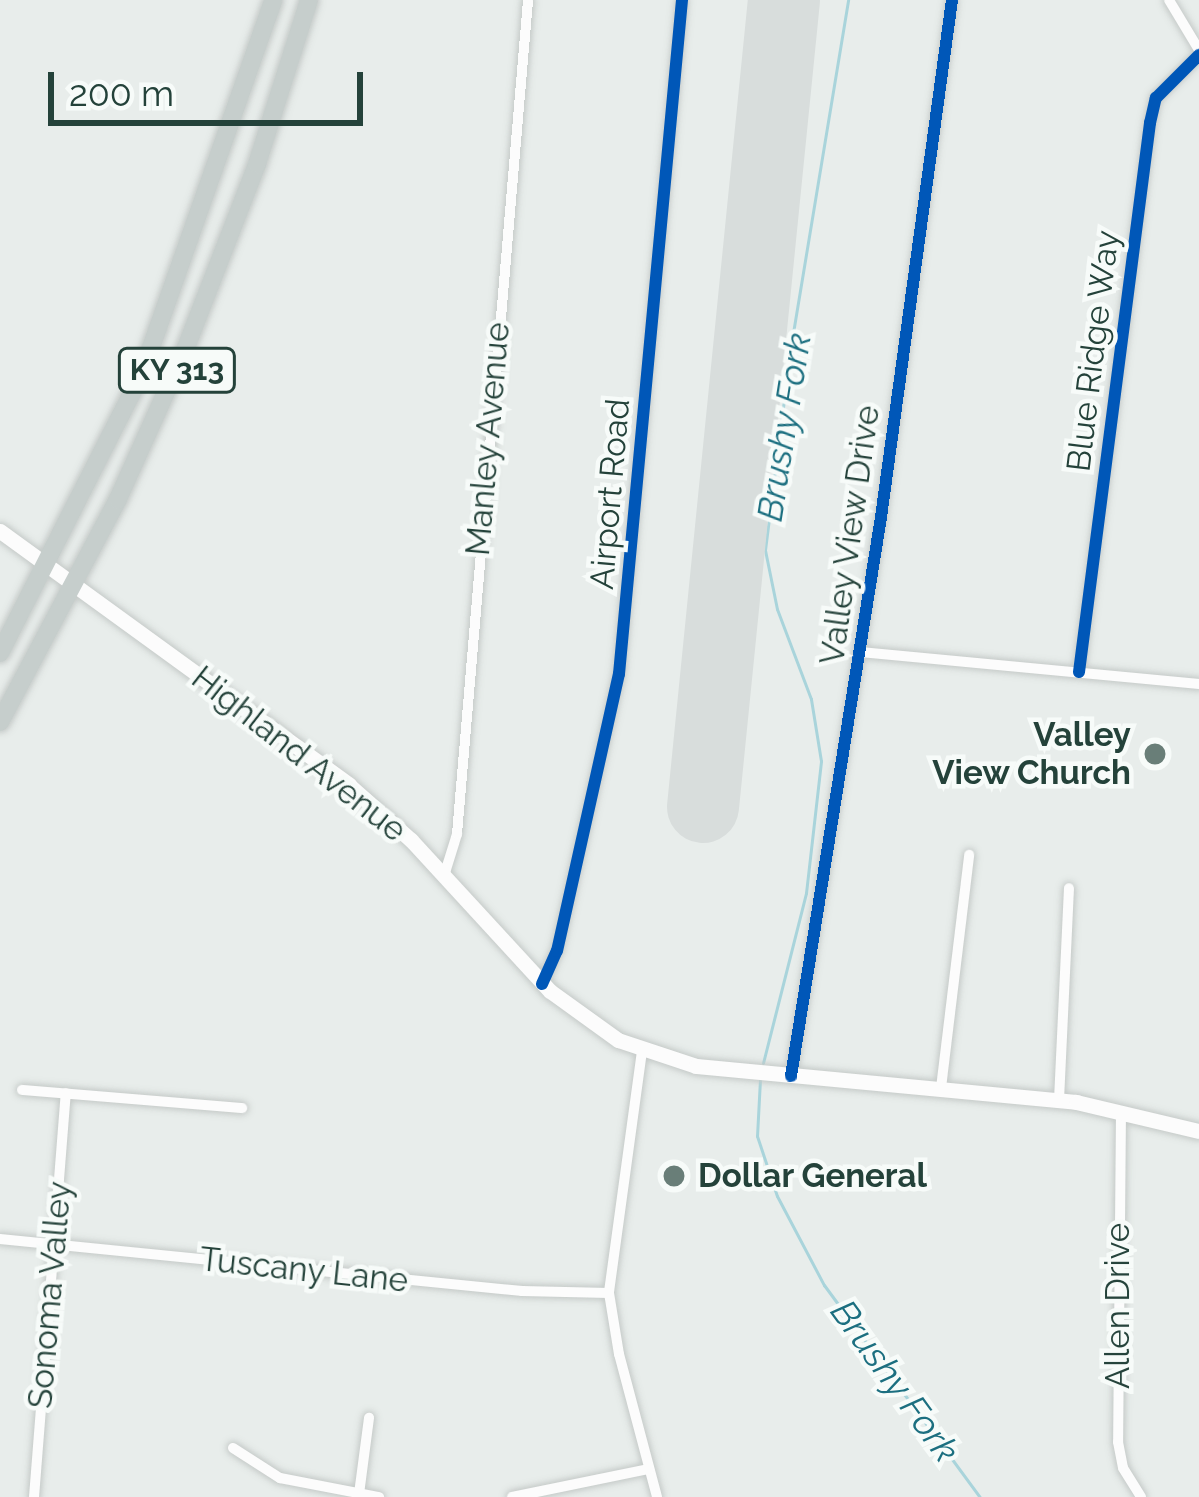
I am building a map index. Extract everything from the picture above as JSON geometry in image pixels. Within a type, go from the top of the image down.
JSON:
[{"type":"highway","name":"KY 313","points":[[0,653],[142,373],[273,0]]},
{"type":"highway","name":"KY 313","points":[[0,722],[151,429],[224,254],[309,0]]},
{"type":"main road","name":"Highland Avenue","points":[[0,531],[350,784],[444,876],[542,984],[592,1025],[642,1051],[742,1072],[1059,1100],[1121,1110],[1199,1131]]},
{"type":"street","name":"Manley Avenue","points":[[444,876],[457,834],[527,0]]},
{"type":"street","name":"Airport Road","points":[[542,984],[557,951],[619,674],[682,0]]},
{"type":"street","name":"Valley View Drive","points":[[784,1076],[860,652],[952,0]]},
{"type":"street","points":[[1169,0],[1199,53]]},
{"type":"street","name":"Blue Ridge Way","points":[[1079,672],[1150,123],[1156,98],[1199,53]]},
{"type":"street","points":[[860,652],[1199,684]]},
{"type":"street","points":[[941,1088],[969,855]]},
{"type":"street","points":[[1059,1100],[1069,889]]},
{"type":"street","points":[[642,1051],[609,1293],[657,1497]]},
{"type":"street","points":[[22,1090],[242,1108]]},
{"type":"street","name":"Sonoma Valley","points":[[34,1497],[66,1093]]},
{"type":"street","name":"Allen Drive","points":[[1121,1110],[1118,1442],[1123,1468],[1141,1497]]},
{"type":"street","name":"Tuscany Lane","points":[[0,1240],[522,1291],[609,1293]]},
{"type":"street","points":[[359,1494],[369,1418]]},
{"type":"street","points":[[233,1448],[280,1478],[379,1497]]},
{"type":"street","points":[[512,1497],[649,1468]]},
{"type":"waterway","name":"Brushy Fork","points":[[763,1063],[806,893],[821,761],[811,699],[777,609],[765,550],[790,351],[848,0]]},
{"type":"waterway","name":"Brushy Fork","points":[[760,1079],[757,1136],[777,1196],[824,1285],[980,1497]]},
{"type":"runway","points":[[703,807],[784,0]]},
{"type":"cycle path","points":[[542,984],[557,951],[619,674],[682,0]]},
{"type":"cycle path","points":[[791,1076],[881,517],[952,0]]},
{"type":"cycle path","points":[[1079,672],[1150,123],[1156,98],[1199,55]]},
{"type":"place","name":"Valley View Church","points":[[1155,754]]},
{"type":"place","name":"Dollar General","points":[[674,1176]]}]
